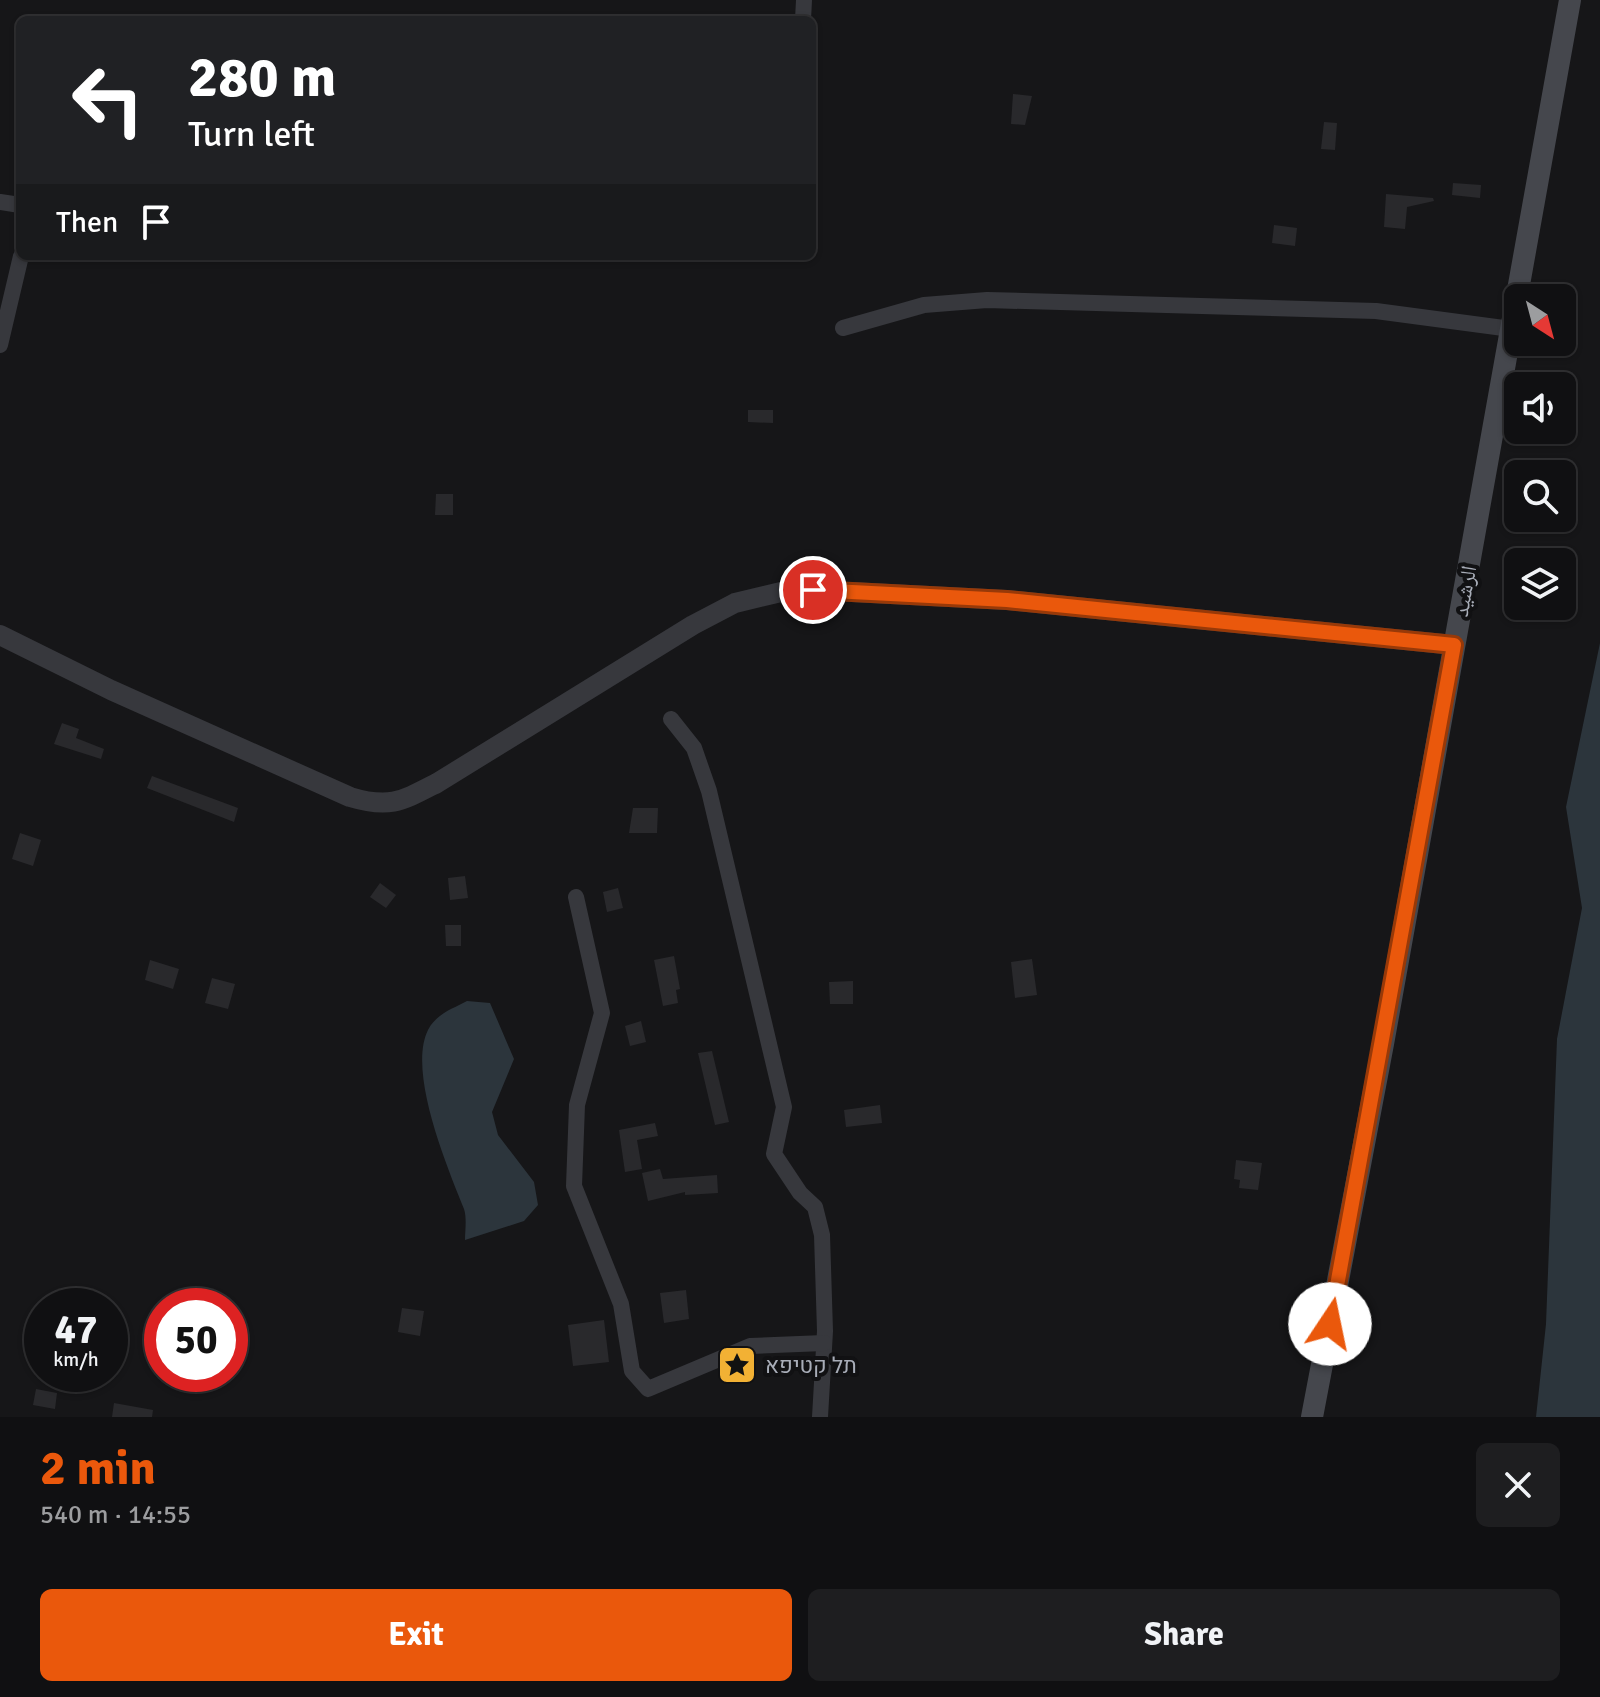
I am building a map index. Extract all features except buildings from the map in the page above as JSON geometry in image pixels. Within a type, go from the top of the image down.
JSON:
[{"type":"main road","name":"الرشيد","points":[[1519,284],[1570,0]]},
{"type":"main road","name":"الرشيد","points":[[1312,1417],[1506,356]]},
{"type":"street","points":[[0,345],[20,260]]},
{"type":"street","points":[[843,328],[924,305],[987,300],[1376,311],[1504,328]]},
{"type":"street","points":[[0,635],[111,690],[350,797],[379,806],[403,801],[437,783],[563,702],[693,625],[735,603],[781,592],[1007,600],[1454,645]]},
{"type":"street","points":[[671,719],[694,748],[709,791],[784,1107],[774,1154],[800,1193],[815,1207],[818,1221],[824,1343],[820,1417]]},
{"type":"street","points":[[576,897],[602,1013],[577,1105],[574,1186],[621,1304],[632,1371],[648,1389],[750,1346],[824,1343]]},
{"type":"shaded area","points":[[1600,643],[1600,1417],[1536,1417],[1546,1324],[1557,1039],[1582,908],[1566,807]]},
{"type":"shaded area","points":[[467,1001],[490,1003],[514,1059],[492,1112],[498,1135],[534,1182],[538,1205],[524,1221],[465,1240],[465,1213],[440,1146],[426,1095],[423,1048],[431,1024],[445,1012]]},
{"type":"place","name":"תל קטיפא","points":[[737,1365]]},
{"type":"route","points":[[813,590],[1007,600],[1454,645],[1330,1324]]}]
